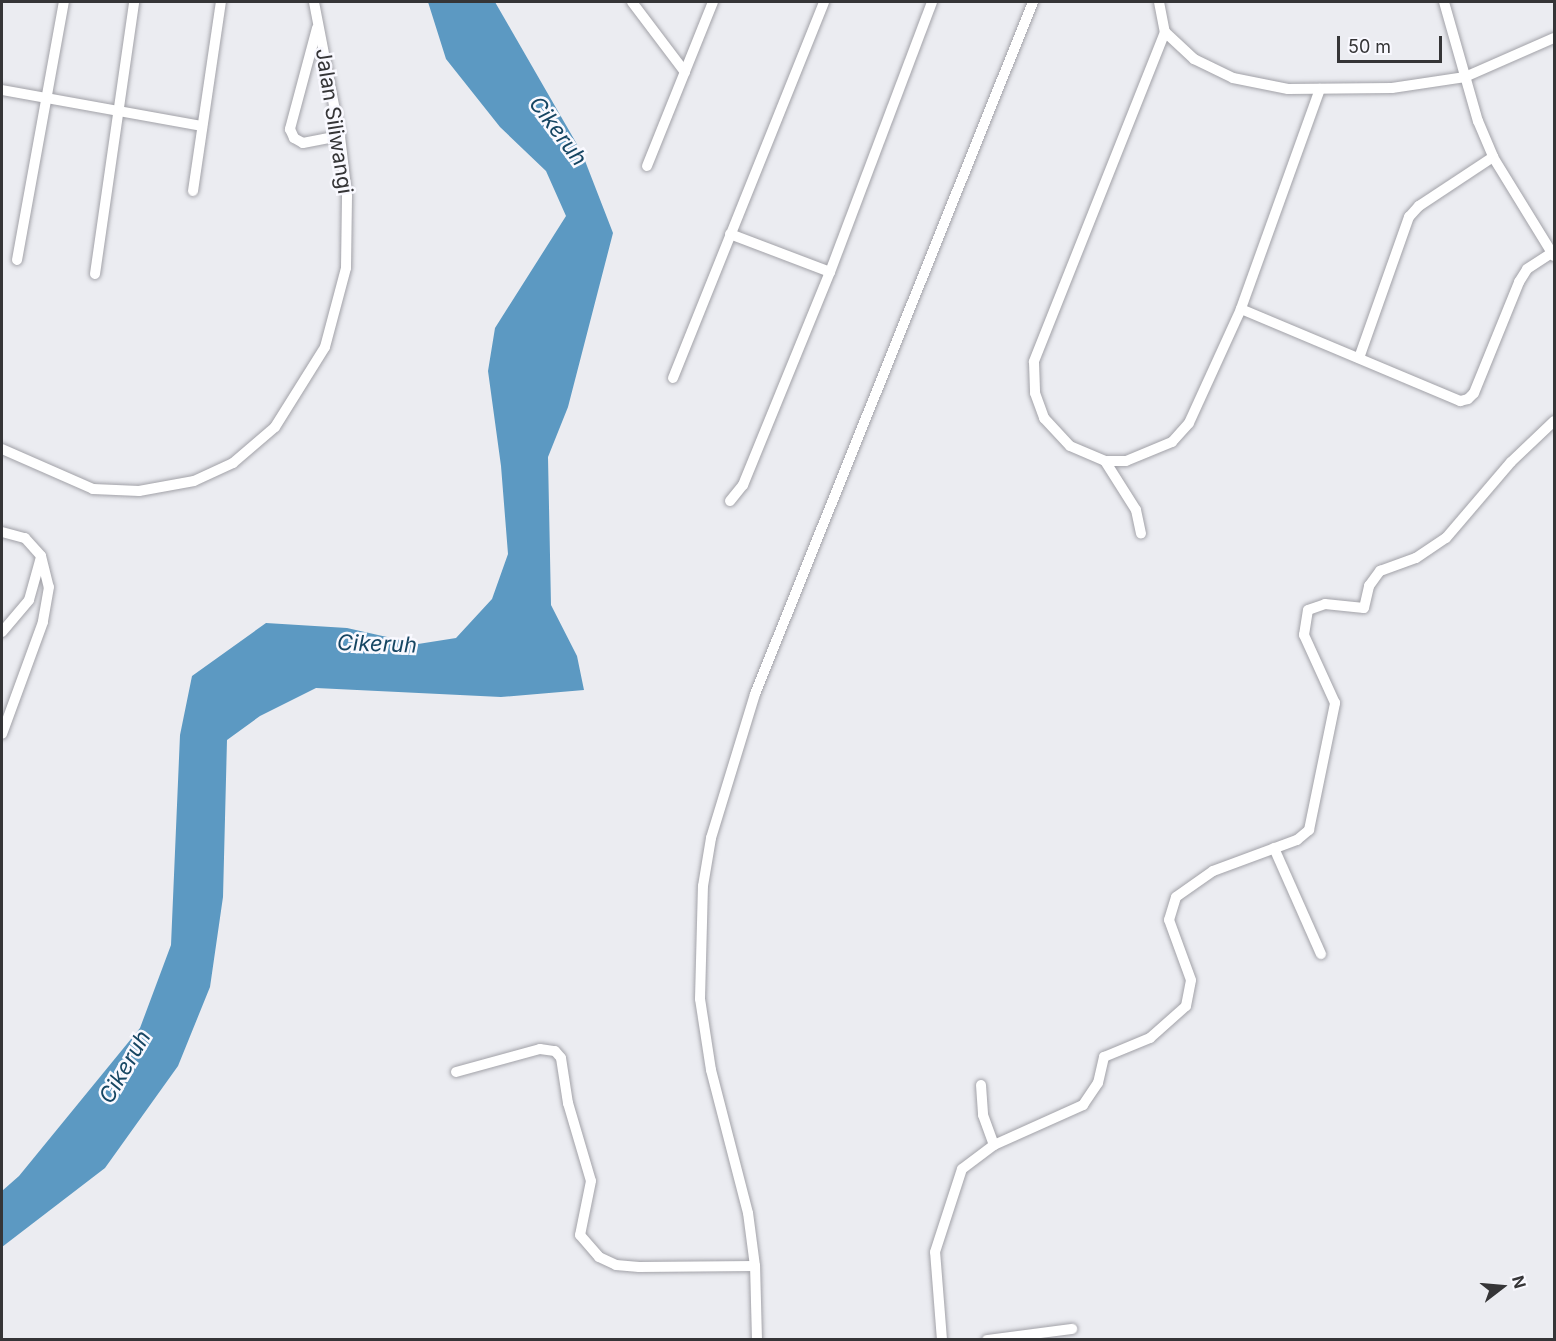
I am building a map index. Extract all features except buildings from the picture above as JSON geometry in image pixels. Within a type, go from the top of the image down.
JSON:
[{"type":"street","points":[[17,260],[64,2]]},
{"type":"street","points":[[95,274],[134,2]]},
{"type":"street","points":[[193,191],[221,2]]},
{"type":"street","name":"Jalan Siliwangi","points":[[2,449],[93,489],[139,490],[194,481],[233,463],[275,427],[326,347],[346,268],[347,196],[340,136],[314,2]]},
{"type":"street","points":[[632,2],[685,72]]},
{"type":"street","points":[[647,166],[713,2]]},
{"type":"street","points":[[673,378],[824,2]]},
{"type":"street","points":[[730,501],[743,485],[830,272],[932,2]]},
{"type":"street","points":[[757,1340],[755,1266],[748,1213],[711,1070],[700,999],[703,886],[711,838],[755,694],[1033,2]]},
{"type":"street","points":[[1159,2],[1165,32],[1177,47],[1214,72],[1288,89],[1392,88],[1465,77],[1554,38]]},
{"type":"street","points":[[1241,309],[1460,401],[1468,399],[1474,393],[1519,282],[1527,269],[1553,255],[1493,157],[1465,77],[1444,2]]},
{"type":"street","points":[[318,24],[290,129],[294,138],[303,143],[340,136]]},
{"type":"street","points":[[1165,32],[1034,362],[1035,393],[1044,418],[1070,446],[1105,461],[1126,461],[1172,442],[1189,423],[1241,309],[1320,89]]},
{"type":"street","points":[[2,90],[202,126]]},
{"type":"street","points":[[1359,358],[1409,217],[1419,206],[1493,157]]},
{"type":"street","points":[[730,234],[830,272]]},
{"type":"street","points":[[942,1340],[934,1268],[938,1241],[955,1181],[975,1156],[994,1144],[1083,1105],[1098,1083],[1104,1057],[1150,1038],[1179,1014],[1190,994],[1191,980],[1169,920],[1176,897],[1213,871],[1297,840],[1309,830],[1334,723],[1333,694],[1304,635],[1308,610],[1325,604],[1364,608],[1369,586],[1380,571],[1416,558],[1446,538],[1511,462],[1554,421]]},
{"type":"street","points":[[1105,461],[1136,510],[1141,532]]},
{"type":"street","points":[[2,532],[26,538],[41,556],[49,587],[43,622],[2,734]]},
{"type":"street","points":[[2,632],[29,600],[41,556]]},
{"type":"street","points":[[1274,848],[1321,954]]},
{"type":"street","points":[[456,1072],[540,1048],[555,1051],[561,1058],[568,1103],[591,1181],[580,1235],[599,1257],[616,1265],[639,1267],[755,1266]]},
{"type":"street","points":[[981,1085],[983,1115],[994,1144]]},
{"type":"street","points":[[987,1340],[1072,1329]]},
{"type":"water","name":"Cikeruh","points":[[428,2],[495,2],[582,153],[613,233],[568,407],[548,457],[551,605],[577,656],[584,690],[501,697],[316,688],[260,716],[227,740],[223,897],[210,987],[178,1066],[105,1168],[2,1247],[2,1191],[19,1176],[140,1028],[171,945],[180,735],[192,676],[266,623],[347,628],[418,644],[456,638],[492,599],[508,554],[501,466],[488,371],[495,328],[566,216],[546,171],[500,127],[446,59]]}]
